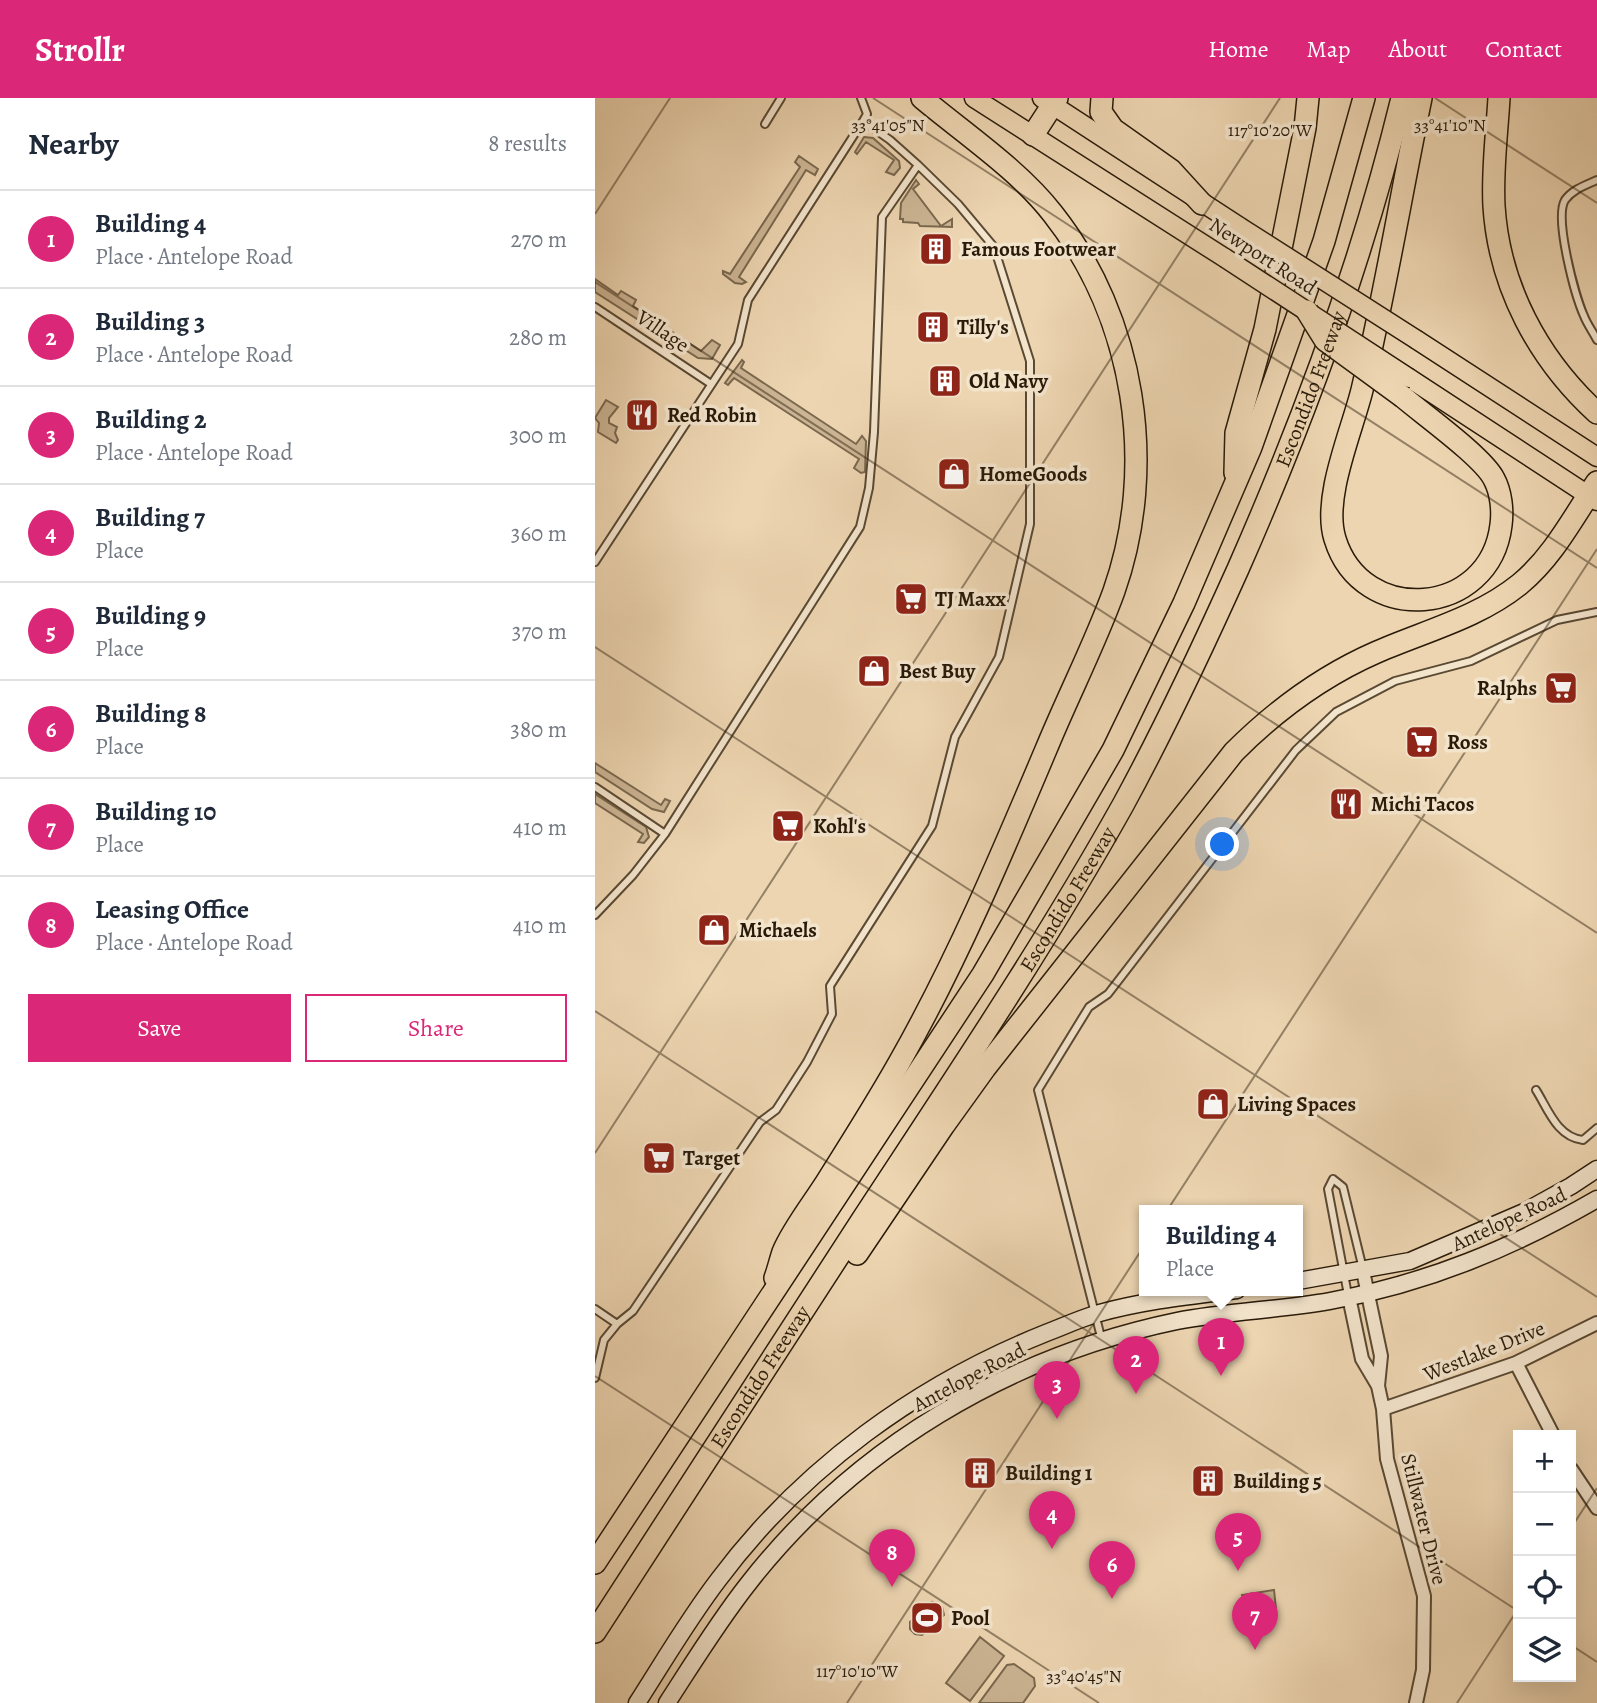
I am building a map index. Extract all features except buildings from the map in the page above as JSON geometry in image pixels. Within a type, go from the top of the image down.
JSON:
[{"type":"highway","points":[[769,1300],[784,1250],[882,1093],[961,944],[1114,591],[1131,527],[1136,465],[1133,407],[1115,328],[1095,282],[1074,244],[1041,199],[922,98]]},
{"type":"highway","points":[[1102,98],[1101,111],[1113,129],[1171,170],[1202,204]]},
{"type":"highway","points":[[1234,488],[1237,433],[1265,329],[1305,128],[1308,98]]},
{"type":"highway","name":"Escondido Freeway","points":[[595,1563],[983,974],[1113,750],[1184,603],[1234,488],[1292,335],[1324,241],[1364,98]]},
{"type":"highway","name":"Escondido Freeway","points":[[595,1632],[1027,968],[1080,880],[1166,723],[1263,513],[1323,358],[1369,219],[1402,98]]},
{"type":"highway","points":[[1307,311],[1325,340],[1406,387],[1490,472],[1497,485],[1502,509],[1498,540],[1482,569],[1455,591],[1424,600],[1393,597],[1378,591],[1358,578],[1341,556],[1333,534],[1331,516],[1362,390],[1421,98]]},
{"type":"highway","points":[[1499,98],[1494,204],[1506,274],[1538,344],[1568,383],[1597,413]]},
{"type":"highway","points":[[1033,135],[1051,100]]},
{"type":"highway","points":[[784,1339],[816,1316],[985,1068],[1234,752],[1281,709],[1325,678],[1378,652],[1468,615],[1506,594],[1522,582],[1552,548],[1594,493]]},
{"type":"main road","name":"Newport Road","points":[[974,98],[1307,311]]},
{"type":"main road","name":"Newport Road","points":[[1051,100],[1202,204],[1597,457]]},
{"type":"main road","points":[[1406,387],[1594,493]]},
{"type":"main road","name":"Antelope Road","points":[[1303,1280],[1410,1261],[1524,1212],[1597,1169]]},
{"type":"main road","name":"Antelope Road","points":[[667,1703],[748,1584],[796,1529],[872,1459],[990,1385],[1030,1367],[1103,1341],[1207,1316],[1368,1294],[1464,1265],[1518,1242],[1597,1199]]},
{"type":"main road","name":"Antelope Road","points":[[637,1703],[719,1578],[752,1539],[799,1489],[881,1422],[952,1376],[1009,1348],[1095,1315],[1160,1299],[1186,1296]]},
{"type":"street","name":"Stillwater Drive","points":[[1363,1270],[1381,1356],[1378,1386],[1383,1409],[1387,1459],[1424,1597],[1423,1670],[1416,1703]]},
{"type":"street","name":"Stillwater Drive","points":[[1349,1297],[1362,1359],[1378,1386]]},
{"type":"street","name":"Westlake Drive","points":[[1383,1409],[1516,1363],[1597,1323]]},
{"type":"street","points":[[1516,1363],[1550,1430]]},
{"type":"street","points":[[1576,1476],[1597,1508]]},
{"type":"lane","points":[[765,124],[780,98]]},
{"type":"lane","points":[[595,562],[738,344],[748,300],[867,114],[861,98]]},
{"type":"lane","points":[[595,1378],[604,1340],[617,1324],[633,1311],[760,1122],[776,1110],[807,1062],[832,1014],[830,986],[932,826],[955,737],[999,657],[1030,524],[1030,361],[994,247],[958,204],[918,165],[863,121]]},
{"type":"lane","points":[[595,915],[633,875],[665,834],[860,527],[869,488],[874,432],[882,217],[918,165]]},
{"type":"lane","points":[[1597,180],[1576,189],[1564,201],[1562,218],[1567,262],[1583,316],[1597,340]]},
{"type":"lane","name":"Village","points":[[595,307],[711,384]]},
{"type":"lane","points":[[1103,1341],[1038,1090],[1090,1007],[1108,994],[1296,750],[1336,712],[1395,681],[1472,661],[1557,620],[1597,612]]},
{"type":"lane","points":[[595,788],[665,834]]},
{"type":"lane","points":[[1536,1090],[1554,1122],[1573,1139],[1583,1140],[1597,1128]]},
{"type":"lane","points":[[1349,1297],[1328,1189],[1333,1179],[1343,1186],[1363,1270]]},
{"type":"lane","points":[[595,1309],[617,1324]]},
{"type":"shaded area","points":[[864,137],[873,138],[899,161],[900,168],[894,175],[886,172],[894,160],[866,142],[857,154],[855,152]]},
{"type":"shaded area","points":[[799,156],[818,169],[815,175],[806,170],[739,277],[746,282],[735,283],[723,274],[723,271],[730,274],[800,167],[795,162]]},
{"type":"shaded area","points":[[916,180],[919,184],[913,189],[941,226],[952,219],[952,227],[920,226],[918,223],[903,222],[903,219],[900,219],[901,203]]},
{"type":"shaded area","points":[[595,279],[618,295],[621,291],[636,300],[633,306],[701,351],[712,340],[720,345],[712,359],[698,358],[595,292]]},
{"type":"shaded area","points":[[742,360],[744,362],[741,368],[856,444],[862,436],[866,441],[865,472],[861,473],[854,468],[859,459],[734,378],[728,385],[725,383]]},
{"type":"shaded area","points":[[606,400],[618,407],[609,418],[609,423],[617,427],[616,443],[598,432],[599,423],[595,418]]},
{"type":"shaded area","points":[[595,763],[661,805],[665,799],[670,801],[664,812],[652,809],[595,772]]},
{"type":"shaded area","points":[[595,794],[646,827],[649,837],[644,843],[638,842],[643,834],[595,803]]},
{"type":"shaded area","points":[[1274,1590],[1276,1609],[1268,1617],[1246,1609],[1242,1595]]},
{"type":"shaded area","name":"Pool","points":[[932,1602],[942,1607],[944,1615],[922,1635],[915,1634],[910,1629],[910,1622]]},
{"type":"shaded area","points":[[980,1637],[1004,1656],[970,1701],[946,1683]]},
{"type":"shaded area","points":[[1014,1664],[1034,1678],[1035,1686],[1023,1703],[979,1703],[1007,1665]]},
{"type":"place","name":"Famous Footwear","points":[[936,249]]},
{"type":"place","name":"Tilly's","points":[[933,327]]},
{"type":"place","name":"Old Navy","points":[[945,381]]},
{"type":"place","name":"Red Robin","points":[[642,415]]},
{"type":"place","name":"HomeGoods","points":[[954,474]]},
{"type":"place","name":"TJ Maxx","points":[[911,599]]},
{"type":"place","name":"Best Buy","points":[[874,671]]},
{"type":"place","name":"Ralphs","points":[[1561,688]]},
{"type":"place","name":"Ross","points":[[1422,742]]},
{"type":"place","name":"Michi Tacos","points":[[1346,804]]},
{"type":"place","name":"Kohl's","points":[[788,826]]},
{"type":"place","name":"Michaels","points":[[714,930]]},
{"type":"place","name":"Living Spaces","points":[[1213,1104]]},
{"type":"place","name":"Target","points":[[659,1158]]},
{"type":"place","name":"Building 4","points":[[1221,1376]]},
{"type":"place","name":"Building 3","points":[[1136,1394]]},
{"type":"place","name":"Building 2","points":[[1057,1419]]},
{"type":"place","name":"Building 1","points":[[980,1473]]},
{"type":"place","name":"Building 5","points":[[1208,1481]]},
{"type":"place","name":"Building 7","points":[[1052,1549]]},
{"type":"place","name":"Building 9","points":[[1238,1571]]},
{"type":"place","name":"Leasing Office","points":[[892,1587]]},
{"type":"place","name":"Building 8","points":[[1112,1599]]},
{"type":"place","name":"Pool","points":[[927,1618]]},
{"type":"place","name":"Building 10","points":[[1255,1650]]}]
